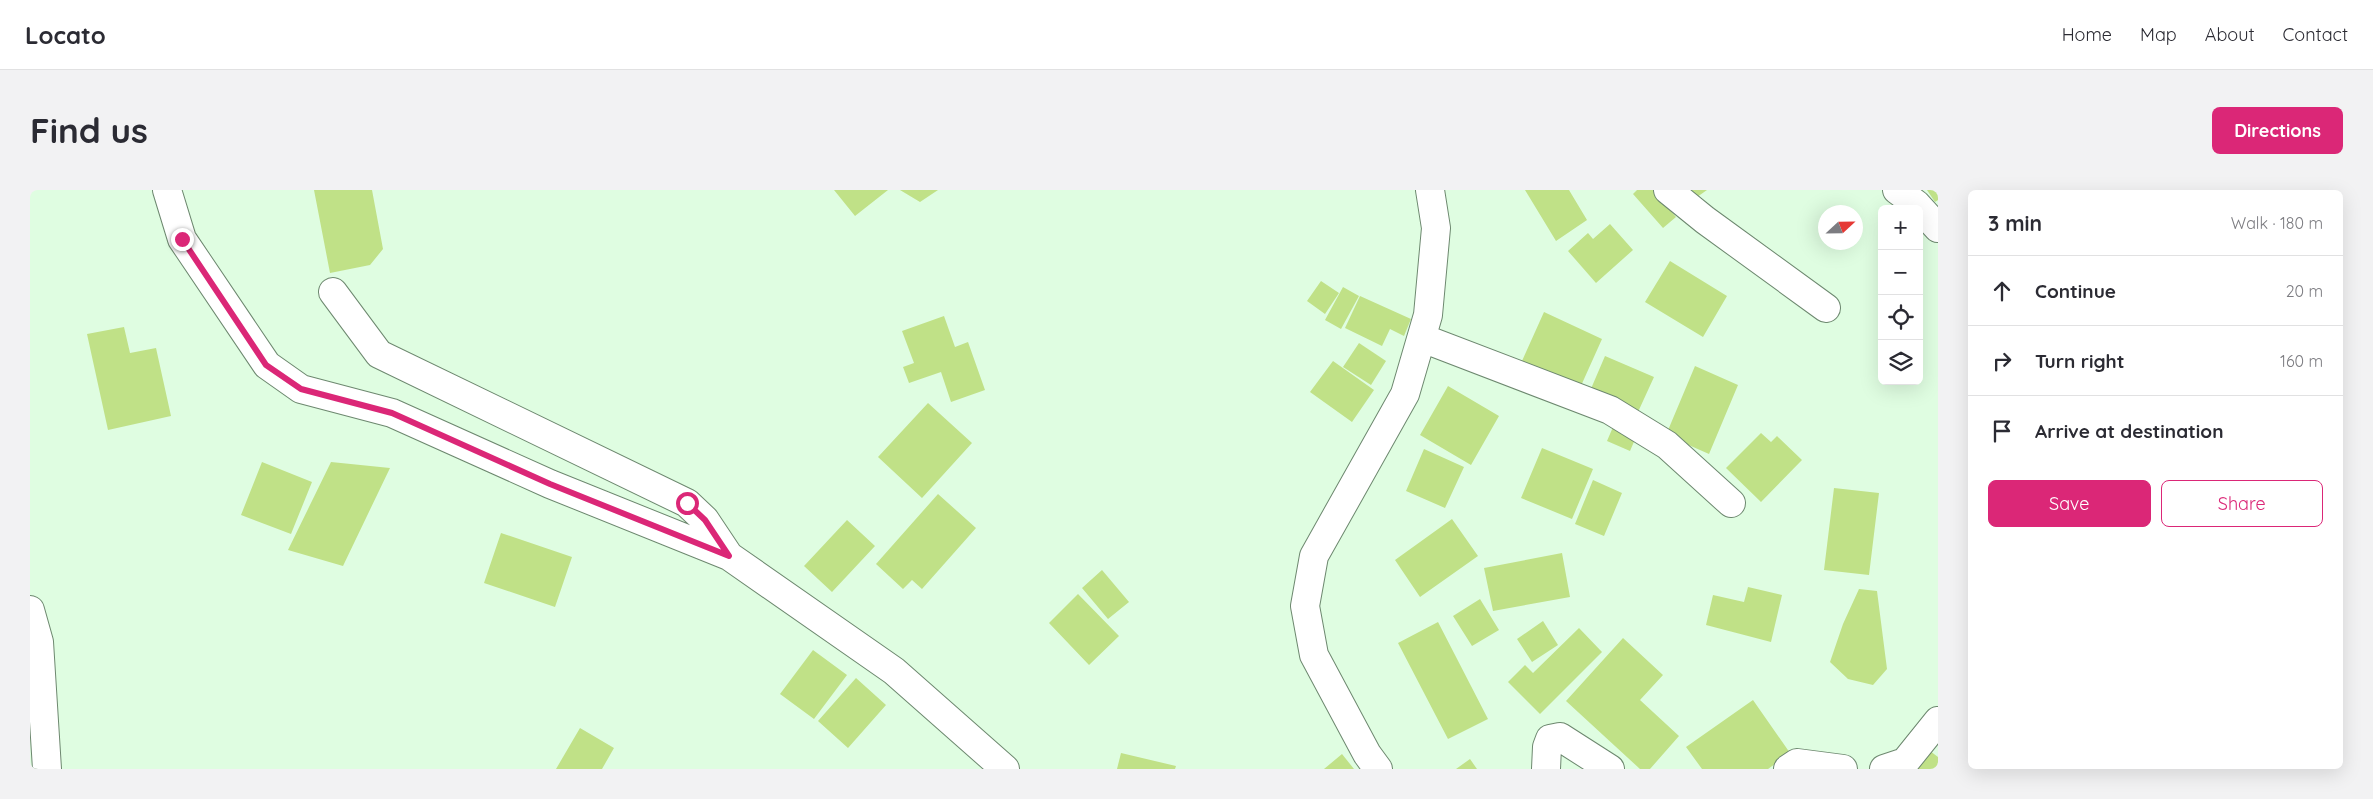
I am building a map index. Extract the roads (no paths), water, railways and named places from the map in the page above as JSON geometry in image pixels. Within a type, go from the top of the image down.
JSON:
[{"type":"street","points":[[167,190],[182,239],[266,365],[301,389],[392,413],[550,484],[729,556],[894,671],[1005,769]]},
{"type":"street","points":[[1372,761],[1314,655],[1305,606],[1314,556],[1405,394],[1422,338],[1428,315],[1436,228],[1430,190]]},
{"type":"street","points":[[1668,190],[1705,220],[1826,308]]},
{"type":"street","points":[[1897,190],[1916,204],[1938,228]]},
{"type":"street","points":[[333,292],[380,354],[687,503],[705,520],[729,556]]},
{"type":"street","points":[[1422,338],[1610,410],[1667,444],[1731,503]]},
{"type":"street","points":[[30,610],[39,642],[47,769]]},
{"type":"street","points":[[1884,769],[1905,762],[1938,720]]},
{"type":"street","points":[[1546,769],[1547,747],[1550,739],[1560,737],[1610,769]]},
{"type":"street","points":[[1788,769],[1797,763],[1842,769]]}]
